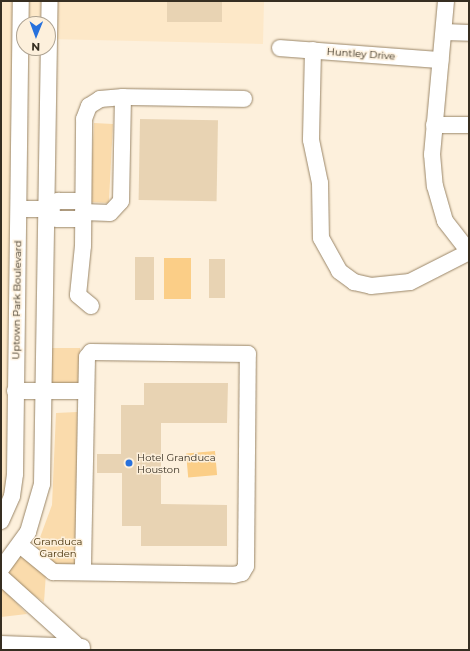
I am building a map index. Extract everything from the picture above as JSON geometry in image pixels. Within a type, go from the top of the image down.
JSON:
[{"type":"street","name":"Uptown Park Boulevard","points":[[22,1],[22,16]]},
{"type":"street","points":[[49,16],[50,1]]},
{"type":"street","points":[[313,50],[311,140],[320,183],[321,238],[339,271],[354,282],[386,285],[410,282],[469,252],[446,221],[434,186],[434,125],[446,1]]},
{"type":"street","points":[[444,32],[469,33]]},
{"type":"street","name":"Huntley Drive","points":[[280,48],[441,60]]},
{"type":"street","name":"Uptown Park Boulevard","points":[[1,522],[12,496],[15,474],[15,391],[22,56]]},
{"type":"street","points":[[1,569],[20,545],[38,504],[42,484],[48,56]]},
{"type":"street","points":[[19,209],[46,209],[58,219],[83,211],[110,213],[121,200],[123,97]]},
{"type":"street","points":[[91,306],[78,295],[83,211],[84,119],[89,106],[100,99],[123,97],[244,99]]},
{"type":"street","points":[[434,125],[469,125]]},
{"type":"street","points":[[20,545],[51,571],[83,572],[242,573],[246,566],[248,354],[91,352],[84,367],[83,572]]},
{"type":"street","points":[[15,391],[84,391]]},
{"type":"street","points":[[1,577],[82,649]]},
{"type":"street","points":[[1,644],[82,649]]},
{"type":"shaded area","points":[[1,1],[264,1],[263,44],[56,39],[56,16],[16,16],[16,35],[14,38],[6,493],[1,502]]},
{"type":"shaded area","points":[[164,258],[191,258],[191,299],[164,299]]},
{"type":"shaded area","points":[[215,451],[217,475],[188,477],[186,454]]},
{"type":"green space","points":[[94,123],[113,124],[109,203],[90,202]]},
{"type":"green space","points":[[51,348],[80,348],[80,388],[51,388]]},
{"type":"green space","name":"Granduca Garden","points":[[77,412],[78,567],[51,566],[35,551],[52,505],[56,413]]},
{"type":"green space","points":[[21,556],[46,573],[44,602],[4,575]]},
{"type":"green space","points":[[1,587],[27,614],[1,617]]},
{"type":"building","points":[[167,1],[222,1],[222,22],[167,22]]},
{"type":"building","points":[[140,119],[218,120],[217,201],[139,200]]},
{"type":"building","points":[[135,257],[154,257],[154,300],[135,300]]},
{"type":"building","points":[[209,259],[225,259],[225,298],[209,298]]},
{"type":"building","name":"Hotel Granduca Houston","points":[[144,383],[228,383],[227,423],[161,423],[161,504],[227,505],[227,546],[141,546],[141,526],[122,526],[122,473],[97,473],[97,454],[121,454],[121,405],[144,405]]},
{"type":"place","name":"Hotel Granduca Houston","points":[[129,463]]}]
